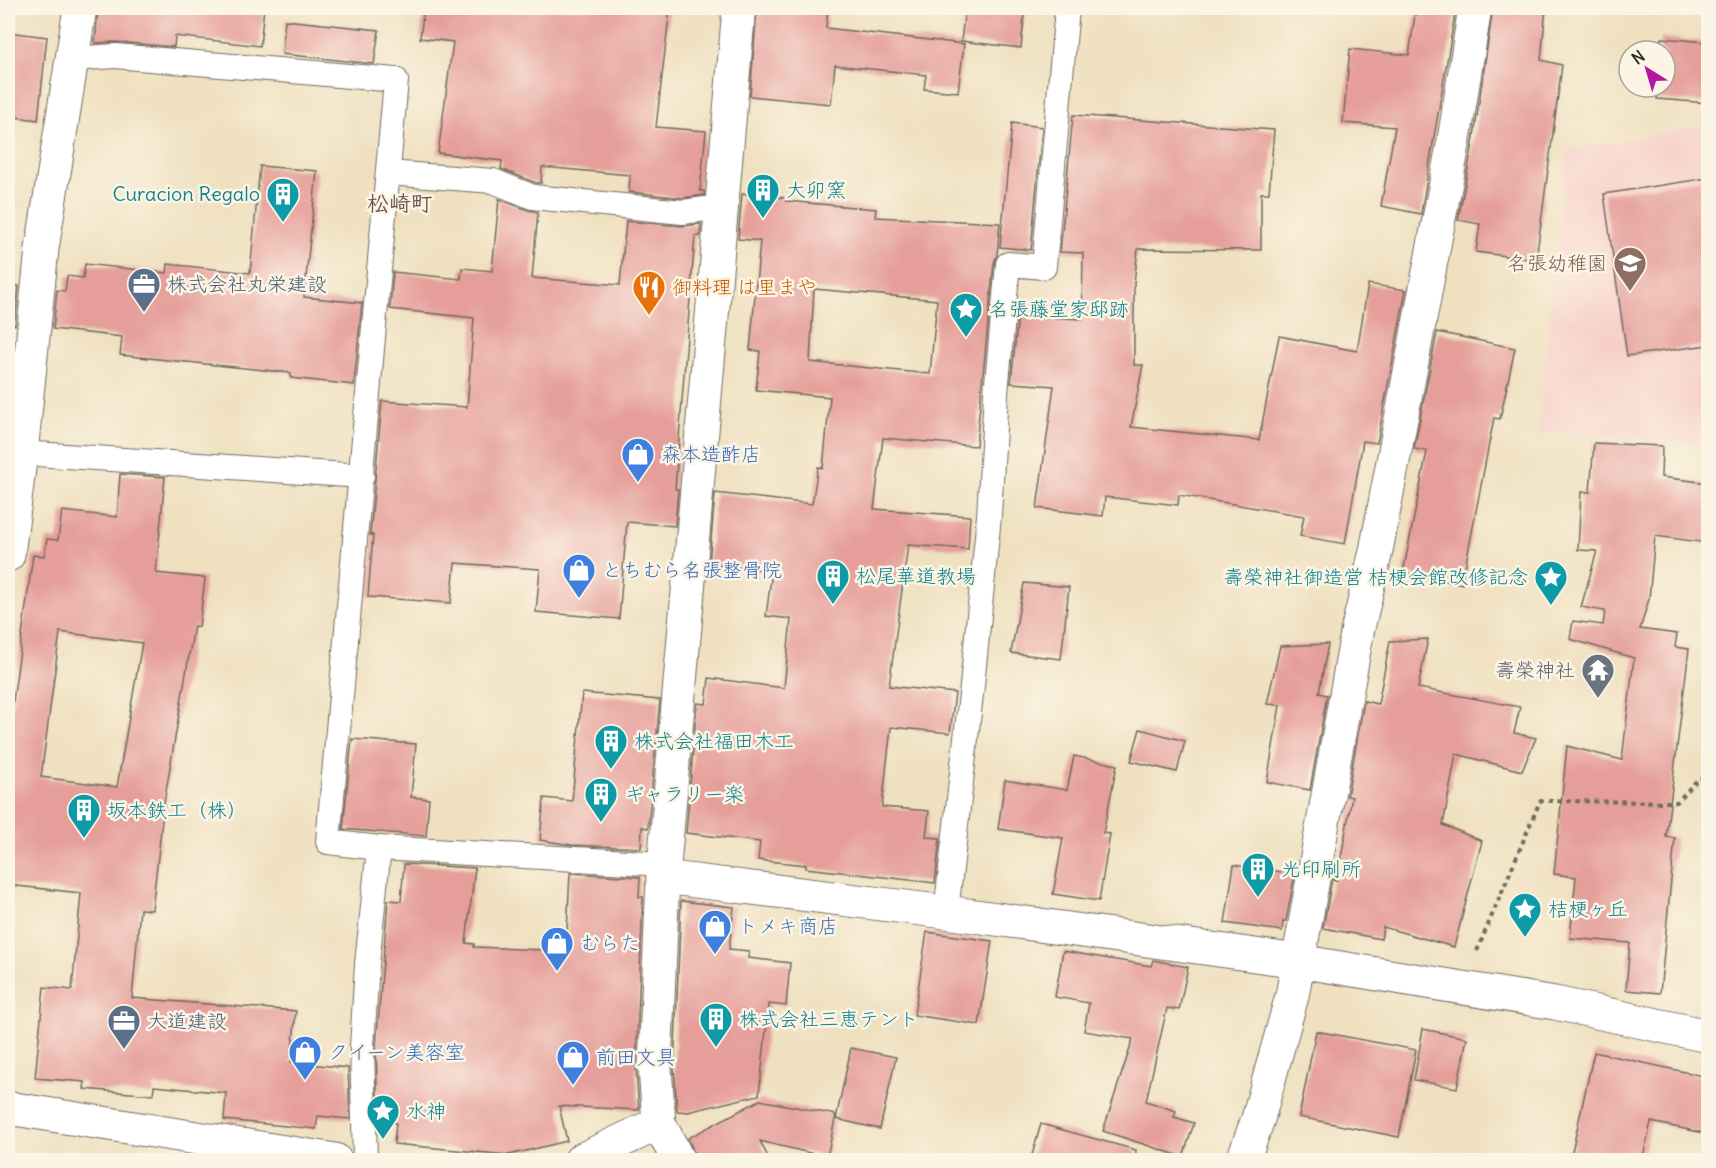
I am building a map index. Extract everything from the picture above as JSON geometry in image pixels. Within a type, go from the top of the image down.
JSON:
[{"type":"street","points":[[8,555],[15,471],[42,249],[80,8]]},
{"type":"street","points":[[678,1161],[659,1123],[655,1068],[663,870],[739,8]]},
{"type":"street","points":[[1243,1161],[1258,1119],[1292,996],[1358,628],[1376,551],[1454,140],[1475,8]]},
{"type":"street","points":[[663,870],[1298,961],[1555,1003],[1708,1036]]},
{"type":"street","points":[[8,1108],[335,1161]]},
{"type":"street","points":[[581,1161],[659,1123]]},
{"type":"lane","points":[[946,912],[988,527],[996,393],[1008,264],[1044,267],[1067,8]]},
{"type":"lane","points":[[73,58],[115,56],[396,80],[328,842],[663,870]]},
{"type":"lane","points":[[388,173],[493,181],[533,197],[683,212],[721,207]]},
{"type":"lane","points":[[15,471],[362,476]]},
{"type":"lane","points":[[365,1161],[362,1047],[367,964],[379,848]]},
{"type":"path","points":[[1461,987],[1540,801],[1677,802],[1699,778],[1708,778]]},
{"type":"shaded area","name":"名張幼稚園","points":[[1708,125],[1708,442],[1537,433],[1567,150]]},
{"type":"building","points":[[98,8],[264,8],[260,46],[175,36],[174,47],[116,42],[95,43]]},
{"type":"building","points":[[424,8],[670,8],[656,127],[706,131],[700,191],[704,191],[704,195],[683,198],[629,192],[630,175],[542,167],[541,183],[536,183],[501,169],[502,161],[438,153],[453,42],[420,38]]},
{"type":"building","points":[[757,8],[828,8],[826,28],[964,44],[958,92],[924,89],[926,75],[835,65],[831,104],[750,96]]},
{"type":"building","points":[[965,8],[1025,8],[1021,48],[961,41]]},
{"type":"building","points":[[1416,8],[1456,8],[1421,214],[1381,206],[1395,127],[1343,123],[1350,49],[1409,55]]},
{"type":"building","points":[[1493,8],[1546,8],[1541,60],[1562,65],[1536,260],[1476,252],[1480,224],[1458,220],[1473,143]]},
{"type":"building","points":[[285,20],[379,30],[374,64],[282,54]]},
{"type":"building","points":[[8,32],[47,37],[38,120],[8,116]]},
{"type":"building","points":[[1677,39],[1708,42],[1708,103],[1657,99],[1677,99]]},
{"type":"building","points":[[1073,115],[1274,130],[1269,193],[1261,193],[1261,250],[1138,249],[1134,283],[1134,365],[1143,365],[1131,427],[1259,440],[1279,336],[1357,351],[1368,284],[1406,290],[1377,443],[1363,441],[1345,544],[1300,536],[1304,516],[1179,495],[1178,505],[1105,497],[1103,516],[1037,508],[1054,386],[1011,383],[1018,316],[1082,319],[1083,253],[1060,252]]},
{"type":"building","points":[[1012,123],[1042,127],[1031,250],[1000,247]]},
{"type":"building","points":[[260,166],[317,171],[304,297],[362,303],[354,385],[291,378],[291,373],[120,355],[122,337],[53,329],[57,290],[65,291],[67,276],[83,278],[85,264],[167,273],[168,264],[250,273]]},
{"type":"building","points":[[1708,178],[1708,252],[1700,253],[1708,309],[1708,345],[1627,356],[1604,194]]},
{"type":"building","points":[[742,194],[787,198],[786,201],[876,209],[875,217],[1000,223],[976,446],[883,438],[874,509],[970,516],[968,549],[908,545],[889,686],[955,693],[950,733],[891,727],[882,807],[929,811],[926,837],[940,838],[935,883],[758,860],[760,842],[686,833],[697,703],[706,704],[709,678],[784,688],[791,619],[766,616],[772,571],[709,564],[715,493],[812,504],[818,467],[823,468],[830,397],[756,390],[760,351],[750,350],[760,241],[738,239]],"holes":[[[814,289],[937,300],[930,374],[810,362]]]},
{"type":"building","points":[[499,199],[538,212],[532,278],[620,285],[626,221],[682,226],[701,224],[700,236],[695,236],[675,489],[678,489],[675,526],[627,522],[619,619],[536,612],[540,569],[455,563],[451,603],[368,597],[373,535],[370,535],[382,401],[467,407],[474,318],[390,309],[393,272],[461,279],[462,268],[492,271]]},
{"type":"building","points":[[8,284],[19,286],[15,325],[8,324]]},
{"type":"building","points":[[1437,332],[1515,348],[1500,419],[1494,418],[1462,584],[1403,573],[1427,451],[1414,449]]},
{"type":"building","points":[[1594,443],[1662,446],[1661,477],[1708,483],[1708,543],[1655,536],[1649,599],[1640,629],[1677,634],[1675,647],[1689,649],[1666,837],[1675,838],[1660,993],[1626,990],[1630,943],[1570,938],[1576,877],[1554,874],[1567,746],[1622,760],[1634,658],[1570,639],[1573,621],[1603,625],[1605,611],[1581,607],[1597,551],[1578,550],[1581,492],[1590,492]]},
{"type":"building","points":[[120,474],[165,477],[156,573],[205,578],[199,627],[194,626],[164,803],[152,910],[140,909],[132,998],[296,1011],[291,1062],[348,1068],[350,1119],[318,1116],[316,1129],[224,1120],[226,1093],[154,1086],[153,1095],[84,1089],[85,1082],[35,1078],[44,987],[72,990],[81,893],[8,885],[8,738],[33,555],[44,556],[47,539],[58,540],[62,511],[117,517]],"holes":[[[60,632],[142,643],[117,787],[41,777]]]},
{"type":"building","points":[[1024,583],[1069,587],[1061,659],[1011,653]]},
{"type":"building","points":[[1428,639],[1418,688],[1520,707],[1514,733],[1536,738],[1522,771],[1456,754],[1443,825],[1482,841],[1454,947],[1383,927],[1381,939],[1323,928],[1332,879],[1337,880],[1352,797],[1347,796],[1364,701],[1378,704],[1390,641]]},
{"type":"building","points":[[1328,644],[1319,693],[1327,695],[1310,790],[1267,782],[1280,705],[1267,704],[1280,646]]},
{"type":"building","points":[[582,693],[660,700],[648,828],[642,827],[641,848],[572,845],[540,840],[544,798],[572,801]]},
{"type":"building","points":[[1140,729],[1185,741],[1177,772],[1131,761]]},
{"type":"building","points":[[352,739],[416,744],[411,797],[429,799],[426,836],[343,829]]},
{"type":"building","points":[[1074,756],[1117,765],[1103,833],[1110,834],[1099,901],[1053,894],[1063,838],[998,829],[1005,780],[1067,790]]},
{"type":"building","points":[[404,864],[475,868],[466,943],[474,944],[474,947],[566,951],[570,873],[640,877],[639,897],[643,897],[636,1067],[639,1110],[559,1106],[567,1141],[509,1155],[394,1144],[396,1123],[378,1121],[376,1047],[388,900],[401,901]]},
{"type":"building","name":"光印刷所","points":[[1234,865],[1295,874],[1282,931],[1225,923]]},
{"type":"building","points":[[681,901],[734,907],[729,949],[749,951],[748,958],[790,963],[786,1006],[769,1004],[759,1095],[688,1112],[677,1111],[674,1068]]},
{"type":"building","points":[[927,932],[992,941],[979,1025],[914,1015]]},
{"type":"building","points":[[1063,951],[1151,966],[1153,960],[1188,967],[1179,1010],[1167,1008],[1146,1101],[1176,1111],[1174,1117],[1194,1123],[1183,1157],[1103,1131],[1133,1039],[1084,1031],[1089,1003],[1055,997]]},
{"type":"building","points":[[1423,1029],[1467,1038],[1457,1088],[1414,1080]]},
{"type":"building","points":[[1316,1031],[1416,1050],[1399,1137],[1299,1117]]},
{"type":"building","points":[[851,1048],[896,1057],[880,1129],[836,1119]]},
{"type":"building","points":[[1594,1052],[1708,1077],[1708,1134],[1651,1122],[1642,1161],[1570,1161]]},
{"type":"building","points":[[760,1100],[836,1115],[827,1157],[760,1141],[770,1161],[697,1161],[688,1138]]},
{"type":"building","points":[[1041,1124],[1136,1150],[1135,1161],[1051,1161],[1032,1155]]},
{"type":"place","name":"大卯窯","points":[[763,219]]},
{"type":"place","name":"Curacion Regalo","points":[[283,223]]},
{"type":"place","name":"名張幼稚園","points":[[1630,292]]},
{"type":"place","name":"株式会社丸栄建設","points":[[144,313]]},
{"type":"place","name":"御料理 は里まや","points":[[649,316]]},
{"type":"place","name":"名張藤堂家邸跡","points":[[966,338]]},
{"type":"place","name":"森本造酢店","points":[[638,483]]},
{"type":"place","name":"とちむら名張整骨院","points":[[579,599]]},
{"type":"place","name":"松尾華道教場","points":[[833,605]]},
{"type":"place","name":"壽榮神社御造営 桔梗会館改修記念","points":[[1551,606]]},
{"type":"place","name":"壽榮神社","points":[[1598,699]]},
{"type":"place","name":"株式会社福田木工","points":[[611,770]]},
{"type":"place","name":"ギャラリー楽","points":[[601,823]]},
{"type":"place","name":"坂本鉄工（株）","points":[[84,839]]},
{"type":"place","name":"光印刷所","points":[[1258,898]]},
{"type":"place","name":"桔梗ヶ丘","points":[[1525,938]]},
{"type":"place","name":"トメキ商店","points":[[715,955]]},
{"type":"place","name":"むらた","points":[[557,972]]},
{"type":"place","name":"株式会社三恵テント","points":[[716,1048]]},
{"type":"place","name":"大道建設","points":[[124,1050]]},
{"type":"place","name":"クイーン美容室","points":[[305,1081]]},
{"type":"place","name":"前田文具","points":[[573,1086]]},
{"type":"place","name":"水神","points":[[383,1140]]},
{"type":"district","name":"松崎町","points":[[400,203]]}]
